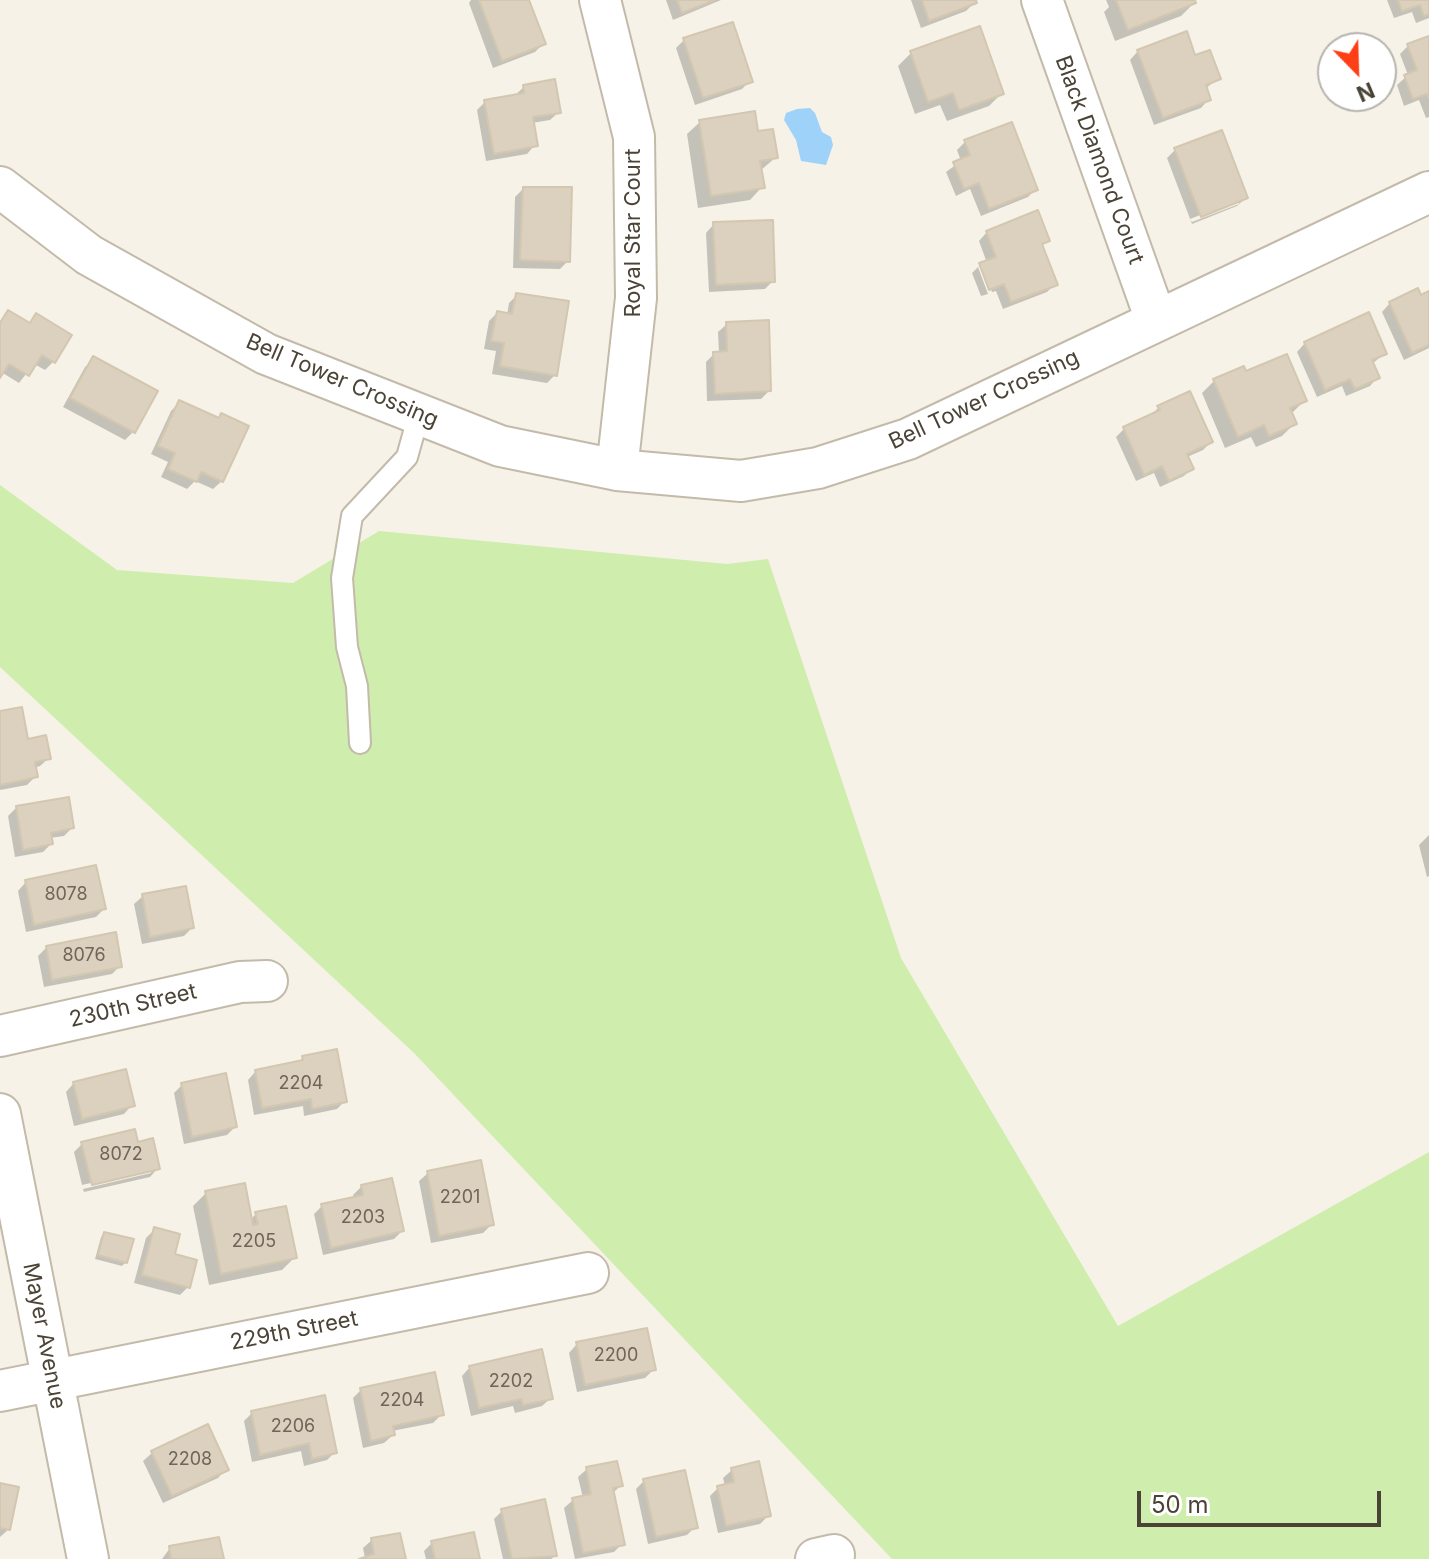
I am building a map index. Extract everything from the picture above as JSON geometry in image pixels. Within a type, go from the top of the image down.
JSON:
[{"type":"street","name":"Royal Star Court","points":[[600,0],[634,137],[636,298],[617,470]]},
{"type":"street","name":"Black Diamond Court","points":[[1042,0],[1156,320]]},
{"type":"street","name":"Bell Tower Crossing","points":[[0,187],[89,255],[266,354],[500,446],[617,470],[741,481],[818,468],[908,439],[1429,192]]},
{"type":"street","name":"230th Street","points":[[0,1036],[240,982],[267,981]]},
{"type":"street","name":"Mayer Avenue","points":[[0,1114],[88,1559]]},
{"type":"street","name":"229th Street","points":[[0,1391],[588,1273]]},
{"type":"lane","points":[[360,743],[357,686],[347,647],[342,578],[352,516],[407,457],[419,414]]},
{"type":"green space","points":[[0,485],[117,570],[293,583],[379,531],[727,564],[768,559],[901,958],[1118,1326],[1429,1152],[1429,1559],[892,1559],[414,1053],[0,667]]},
{"type":"water","points":[[810,108],[822,132],[831,137],[833,145],[826,165],[801,161],[796,140],[784,120],[786,113]]},
{"type":"building","points":[[479,0],[529,0],[546,44],[502,61]]},
{"type":"building","points":[[677,0],[715,0],[682,13]]},
{"type":"building","points":[[922,0],[976,0],[977,3],[929,21]]},
{"type":"building","points":[[1116,0],[1195,0],[1196,3],[1128,30]]},
{"type":"building","points":[[1398,0],[1429,0],[1429,14],[1424,16],[1420,5],[1402,11]]},
{"type":"building","points":[[733,22],[753,82],[703,98],[683,38]]},
{"type":"building","points":[[980,26],[1004,94],[959,110],[953,93],[928,102],[910,51]]},
{"type":"building","points":[[1187,31],[1195,55],[1210,50],[1221,79],[1206,85],[1211,100],[1163,118],[1137,50]]},
{"type":"building","points":[[1429,36],[1429,98],[1427,94],[1413,99],[1404,75],[1417,70],[1407,44]]},
{"type":"building","points":[[555,79],[561,113],[533,117],[538,146],[494,154],[484,100],[524,93],[523,85]]},
{"type":"building","points":[[755,111],[758,131],[773,129],[778,158],[760,161],[765,188],[711,196],[699,120]]},
{"type":"building","points":[[1012,122],[1038,190],[989,209],[979,183],[964,189],[953,162],[970,155],[964,140]]},
{"type":"building","points":[[1222,130],[1248,198],[1201,217],[1174,148]]},
{"type":"building","points":[[523,187],[572,187],[570,262],[520,260]]},
{"type":"building","points":[[1038,210],[1050,241],[1042,244],[1058,285],[1011,302],[1004,284],[989,290],[979,263],[996,257],[986,231]]},
{"type":"building","points":[[773,220],[775,282],[716,285],[713,222]]},
{"type":"building","points":[[1418,288],[1421,295],[1429,291],[1429,345],[1412,353],[1389,302]]},
{"type":"building","points":[[516,293],[569,301],[557,376],[500,366],[504,343],[491,341],[497,311],[512,314]]},
{"type":"building","points":[[8,310],[30,323],[36,313],[72,335],[55,363],[42,355],[29,376],[9,364],[0,378],[0,323]]},
{"type":"building","points":[[1369,312],[1387,354],[1372,360],[1380,378],[1355,389],[1350,379],[1325,390],[1304,342]]},
{"type":"building","points":[[769,320],[771,391],[715,394],[713,352],[727,351],[726,322]]},
{"type":"building","points":[[1287,354],[1307,401],[1290,408],[1297,424],[1269,436],[1264,425],[1238,437],[1213,379],[1244,366],[1246,371]]},
{"type":"building","points":[[93,356],[158,391],[135,433],[70,398]]},
{"type":"building","points":[[1190,391],[1213,442],[1187,454],[1194,469],[1169,481],[1162,466],[1144,475],[1123,427],[1160,410],[1157,406]]},
{"type":"building","points":[[179,400],[219,418],[221,413],[249,426],[223,482],[201,472],[197,482],[168,469],[175,453],[158,446]]},
{"type":"building","points":[[22,707],[28,739],[46,735],[51,759],[35,762],[38,777],[0,785],[0,711]]},
{"type":"building","points":[[69,797],[74,828],[51,833],[53,844],[23,850],[16,806]]},
{"type":"building","points":[[96,865],[106,909],[34,925],[25,880]]},
{"type":"building","points":[[186,886],[194,928],[150,937],[142,894]]},
{"type":"building","points":[[116,932],[122,967],[52,980],[46,946]]},
{"type":"building","points":[[337,1049],[347,1102],[312,1109],[311,1099],[262,1108],[255,1070]]},
{"type":"building","points":[[126,1069],[135,1106],[82,1119],[73,1082]]},
{"type":"building","points":[[226,1073],[237,1127],[192,1137],[181,1083]]},
{"type":"building","points":[[135,1129],[138,1142],[153,1138],[160,1169],[92,1185],[81,1142]]},
{"type":"building","points":[[481,1160],[494,1225],[439,1236],[427,1171]]},
{"type":"building","points":[[392,1178],[404,1231],[331,1248],[321,1204],[363,1195],[361,1185]]},
{"type":"building","points":[[245,1183],[253,1225],[258,1224],[255,1212],[286,1206],[297,1258],[221,1274],[205,1191]]},
{"type":"building","points":[[154,1227],[180,1234],[175,1254],[197,1260],[190,1288],[142,1275]]},
{"type":"building","points":[[104,1232],[134,1239],[127,1263],[98,1255]]},
{"type":"building","points":[[647,1328],[656,1370],[585,1385],[576,1342]]},
{"type":"building","points":[[542,1349],[553,1399],[523,1405],[521,1399],[479,1408],[469,1366]]},
{"type":"building","points":[[435,1372],[444,1415],[393,1426],[395,1435],[371,1441],[360,1388]]},
{"type":"building","points":[[325,1395],[337,1453],[312,1459],[309,1443],[260,1455],[251,1411]]},
{"type":"building","points":[[208,1424],[229,1470],[172,1496],[151,1451]]},
{"type":"building","points":[[617,1461],[623,1486],[613,1488],[625,1545],[583,1553],[572,1498],[591,1494],[586,1467]]},
{"type":"building","points":[[759,1461],[771,1516],[726,1526],[717,1486],[734,1482],[731,1468]]},
{"type":"building","points":[[685,1470],[698,1528],[656,1537],[643,1479]]},
{"type":"building","points":[[0,1483],[19,1487],[10,1530],[0,1528]]},
{"type":"building","points":[[545,1499],[557,1556],[512,1559],[501,1509]]},
{"type":"building","points":[[474,1532],[480,1559],[435,1559],[431,1541]]},
{"type":"building","points":[[400,1533],[406,1559],[359,1559],[374,1554],[371,1538]]},
{"type":"building","points":[[219,1537],[224,1559],[171,1559],[169,1546]]}]
